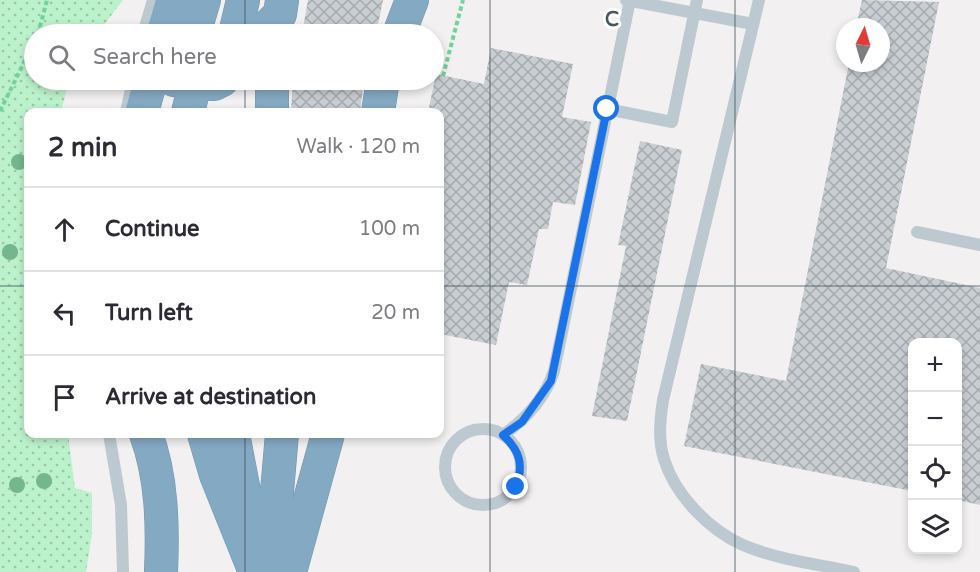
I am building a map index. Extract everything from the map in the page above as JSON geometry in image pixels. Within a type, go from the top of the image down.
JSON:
[{"type":"highway","points":[[165,24],[173,0]]},
{"type":"highway","points":[[179,24],[186,0]]},
{"type":"highway","points":[[197,24],[204,0]]},
{"type":"highway","points":[[208,24],[213,0]]},
{"type":"highway","points":[[237,24],[243,0]]},
{"type":"highway","points":[[270,24],[280,14],[282,0]]},
{"type":"highway","points":[[403,24],[412,0]]},
{"type":"highway","points":[[143,108],[148,90]]},
{"type":"highway","points":[[163,108],[183,90]]},
{"type":"highway","points":[[178,108],[186,90]]},
{"type":"highway","points":[[379,108],[381,90]]},
{"type":"highway","points":[[149,438],[158,487],[162,541],[161,572]]},
{"type":"highway","points":[[191,438],[200,469],[216,507],[256,566]]},
{"type":"highway","points":[[205,438],[216,475],[256,566]]},
{"type":"highway","points":[[224,438],[239,470]]},
{"type":"highway","points":[[233,438],[256,566]]},
{"type":"highway","points":[[239,470],[240,438]]},
{"type":"highway","points":[[254,438],[256,566]]},
{"type":"highway","points":[[282,438],[290,572]]},
{"type":"highway","points":[[287,536],[299,438]]},
{"type":"highway","points":[[287,536],[311,438]]},
{"type":"highway","points":[[270,572],[326,438]]},
{"type":"highway","points":[[287,536],[334,465],[341,438]]},
{"type":"lane","points":[[146,24],[153,0]]},
{"type":"lane","points":[[503,435],[522,422],[551,381],[628,0],[694,15],[753,24]]},
{"type":"lane","points":[[607,109],[672,122],[697,0]]},
{"type":"lane","points":[[759,0],[663,400],[659,430],[664,460],[677,485],[703,520],[742,544],[778,556],[854,572]]},
{"type":"lane","points":[[127,108],[131,90]]},
{"type":"lane","points":[[917,232],[980,245]]},
{"type":"lane","points":[[489,429],[503,435],[514,445],[520,458],[521,474],[516,487],[505,498],[492,504],[477,505],[463,500],[452,490],[446,476],[445,461],[450,447],[460,436],[474,430],[489,429]]},
{"type":"lane","points":[[110,438],[121,505],[123,572]]},
{"type":"path","points":[[41,24],[47,0]]},
{"type":"path","points":[[444,72],[463,0]]},
{"type":"path","points":[[0,111],[24,62]]},
{"type":"green space","points":[[0,0],[123,0],[105,24],[24,24],[24,90],[66,90],[62,108],[24,108],[24,438],[69,438],[75,488],[92,493],[92,534],[86,572],[0,572]]},
{"type":"building","points":[[308,0],[383,0],[378,24],[304,24]]},
{"type":"building","points":[[862,0],[939,2],[886,268],[980,288],[980,505],[962,501],[962,338],[908,338],[908,490],[684,446],[701,364],[786,381],[847,72],[890,72],[890,18],[858,18]]},
{"type":"building","points":[[491,48],[573,64],[562,117],[591,122],[575,205],[553,202],[548,229],[539,229],[527,285],[509,282],[496,345],[444,335],[444,108],[429,108],[433,90],[444,90],[444,76],[484,84]]},
{"type":"building","points":[[292,90],[363,90],[360,108],[291,108]]},
{"type":"building","points":[[640,141],[682,150],[627,421],[592,416],[626,246],[618,245]]},
{"type":"route","points":[[516,487],[521,474],[520,458],[514,445],[503,435],[522,422],[551,381],[607,109]]}]
